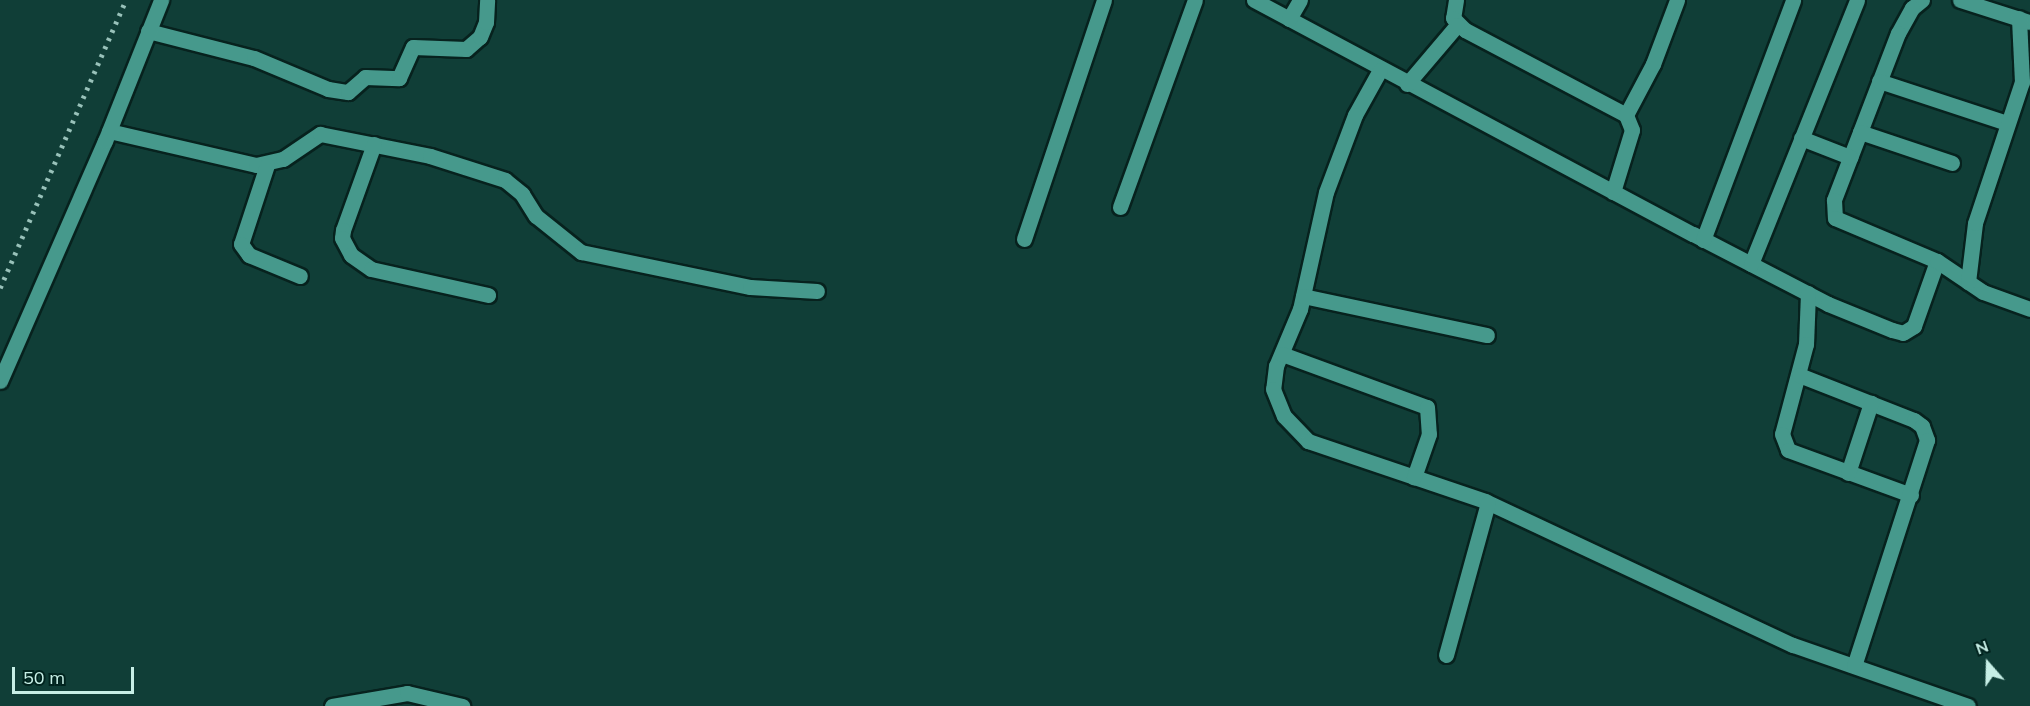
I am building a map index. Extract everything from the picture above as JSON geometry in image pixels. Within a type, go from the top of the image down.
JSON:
[{"type":"street","points":[[0,381],[109,131],[161,0]]},
{"type":"street","points":[[148,31],[254,58],[328,89],[348,93],[365,77],[399,78],[413,47],[466,49],[480,37],[486,22],[488,0]]},
{"type":"street","points":[[1024,239],[1104,0]]},
{"type":"street","points":[[1120,207],[1195,0]]},
{"type":"street","points":[[1254,0],[1380,70],[1703,240],[1808,293],[1903,333],[1914,326],[1937,261]]},
{"type":"street","points":[[1289,19],[1300,0]]},
{"type":"street","points":[[1456,0],[1453,13],[1457,25],[1626,115],[1632,130],[1613,192]]},
{"type":"street","points":[[1626,115],[1653,64],[1677,0]]},
{"type":"street","points":[[1703,240],[1793,0]]},
{"type":"street","points":[[1752,264],[1857,0]]},
{"type":"street","points":[[1922,0],[1912,8],[1898,33],[1834,200],[1835,218],[1937,261],[1968,282],[2030,309]]},
{"type":"street","points":[[1960,0],[2024,20],[2024,70],[1973,232],[1968,282]]},
{"type":"street","points":[[1407,84],[1457,25]]},
{"type":"street","points":[[1380,70],[1355,116],[1326,192],[1303,296],[1273,382],[1278,406],[1308,441],[1488,503],[1793,645],[1968,706]]},
{"type":"street","points":[[1880,81],[2007,123]]},
{"type":"street","points":[[109,131],[267,165]]},
{"type":"street","points":[[1860,132],[1952,163]]},
{"type":"street","points":[[300,276],[249,255],[241,244],[267,165],[320,134],[430,156],[505,180],[522,194],[536,216],[580,252],[712,281],[817,291]]},
{"type":"street","points":[[1801,138],[1850,157]]},
{"type":"street","points":[[374,144],[343,230],[342,238],[351,255],[371,269],[488,295]]},
{"type":"street","points":[[1808,293],[1806,344],[1782,434],[1784,441],[1796,455],[1911,495]]},
{"type":"street","points":[[1303,296],[1487,335]]},
{"type":"street","points":[[1282,354],[1427,407],[1429,434],[1414,477]]},
{"type":"street","points":[[1799,375],[1922,426],[1927,440],[1925,454],[1854,666]]},
{"type":"street","points":[[1848,473],[1871,403]]},
{"type":"street","points":[[1446,655],[1488,503]]},
{"type":"street","points":[[332,706],[407,693],[462,706]]},
{"type":"railway","points":[[0,288],[126,0]]}]
